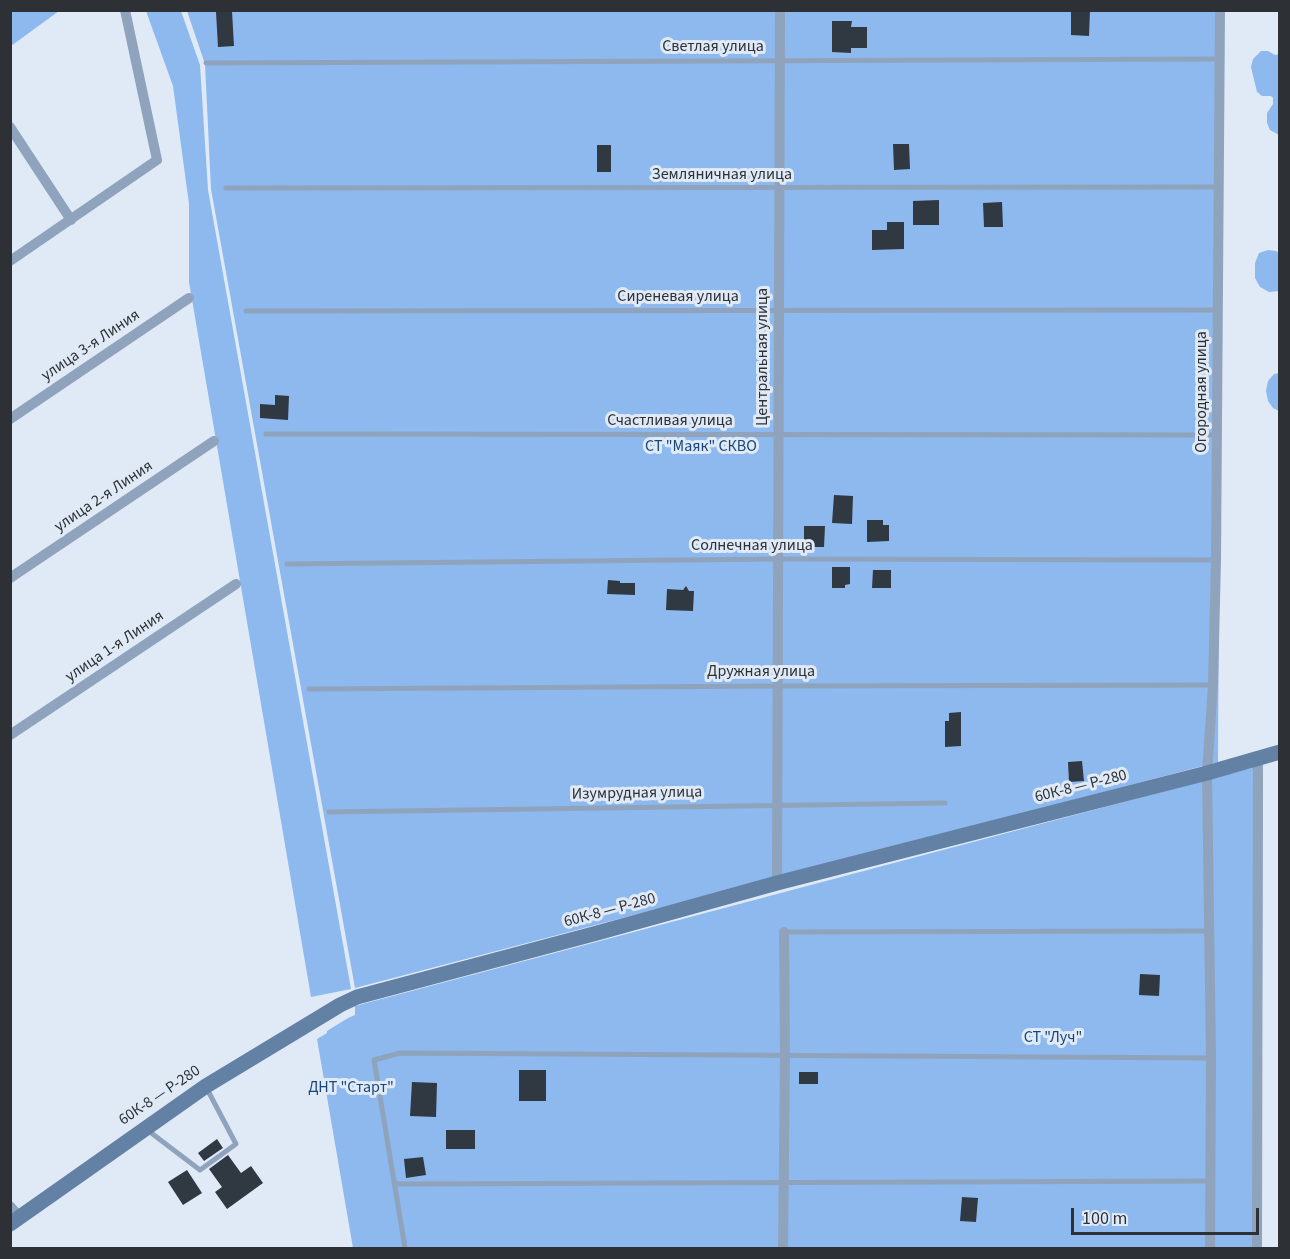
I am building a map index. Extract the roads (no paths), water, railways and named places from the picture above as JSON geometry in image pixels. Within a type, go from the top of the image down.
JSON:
[{"type":"street","points":[[10,261],[157,160],[124,10]]},
{"type":"street","name":"Центральная улица","points":[[777,883],[780,10]]},
{"type":"street","name":"Огородная улица","points":[[1210,1248],[1211,1058],[1207,773],[1213,685],[1216,560],[1220,10]]},
{"type":"street","points":[[10,127],[71,220]]},
{"type":"street","name":"улица 3-я Линия","points":[[10,419],[189,298]]},
{"type":"street","name":"улица 2-я Линия","points":[[10,578],[214,441]]},
{"type":"street","name":"улица 1-я Линия","points":[[10,735],[236,584]]},
{"type":"street","name":"60К-8 — Р-280","points":[[14,1215],[206,1086],[357,997],[777,883],[1278,754]]},
{"type":"street","points":[[1257,1248],[1258,759]]},
{"type":"street","points":[[783,1248],[784,932]]},
{"type":"lane","name":"Светлая улица","points":[[206,63],[1220,59]]},
{"type":"lane","name":"Земляничная улица","points":[[226,188],[1219,187]]},
{"type":"lane","name":"Сиреневая улица","points":[[246,311],[1218,310]]},
{"type":"lane","name":"Счастливая улица","points":[[266,434],[1217,435]]},
{"type":"lane","name":"Солнечная улица","points":[[287,564],[778,559],[1216,560]]},
{"type":"lane","name":"Дружная улица","points":[[309,689],[1213,685]]},
{"type":"lane","name":"Изумрудная улица","points":[[329,812],[945,803]]},
{"type":"lane","points":[[784,932],[1209,931]]},
{"type":"lane","points":[[405,1248],[374,1060],[400,1053],[1211,1058]]},
{"type":"lane","points":[[145,1128],[200,1170],[236,1144],[206,1086]]},
{"type":"lane","points":[[394,1184],[1210,1181]]},
{"type":"park label","name":"СТ \"Маяк\" СКВО","points":[[701,447]]},
{"type":"park label","name":"СТ \"Луч\"","points":[[1053,1038]]},
{"type":"park label","name":"ДНТ \"Старт\"","points":[[351,1088]]}]
